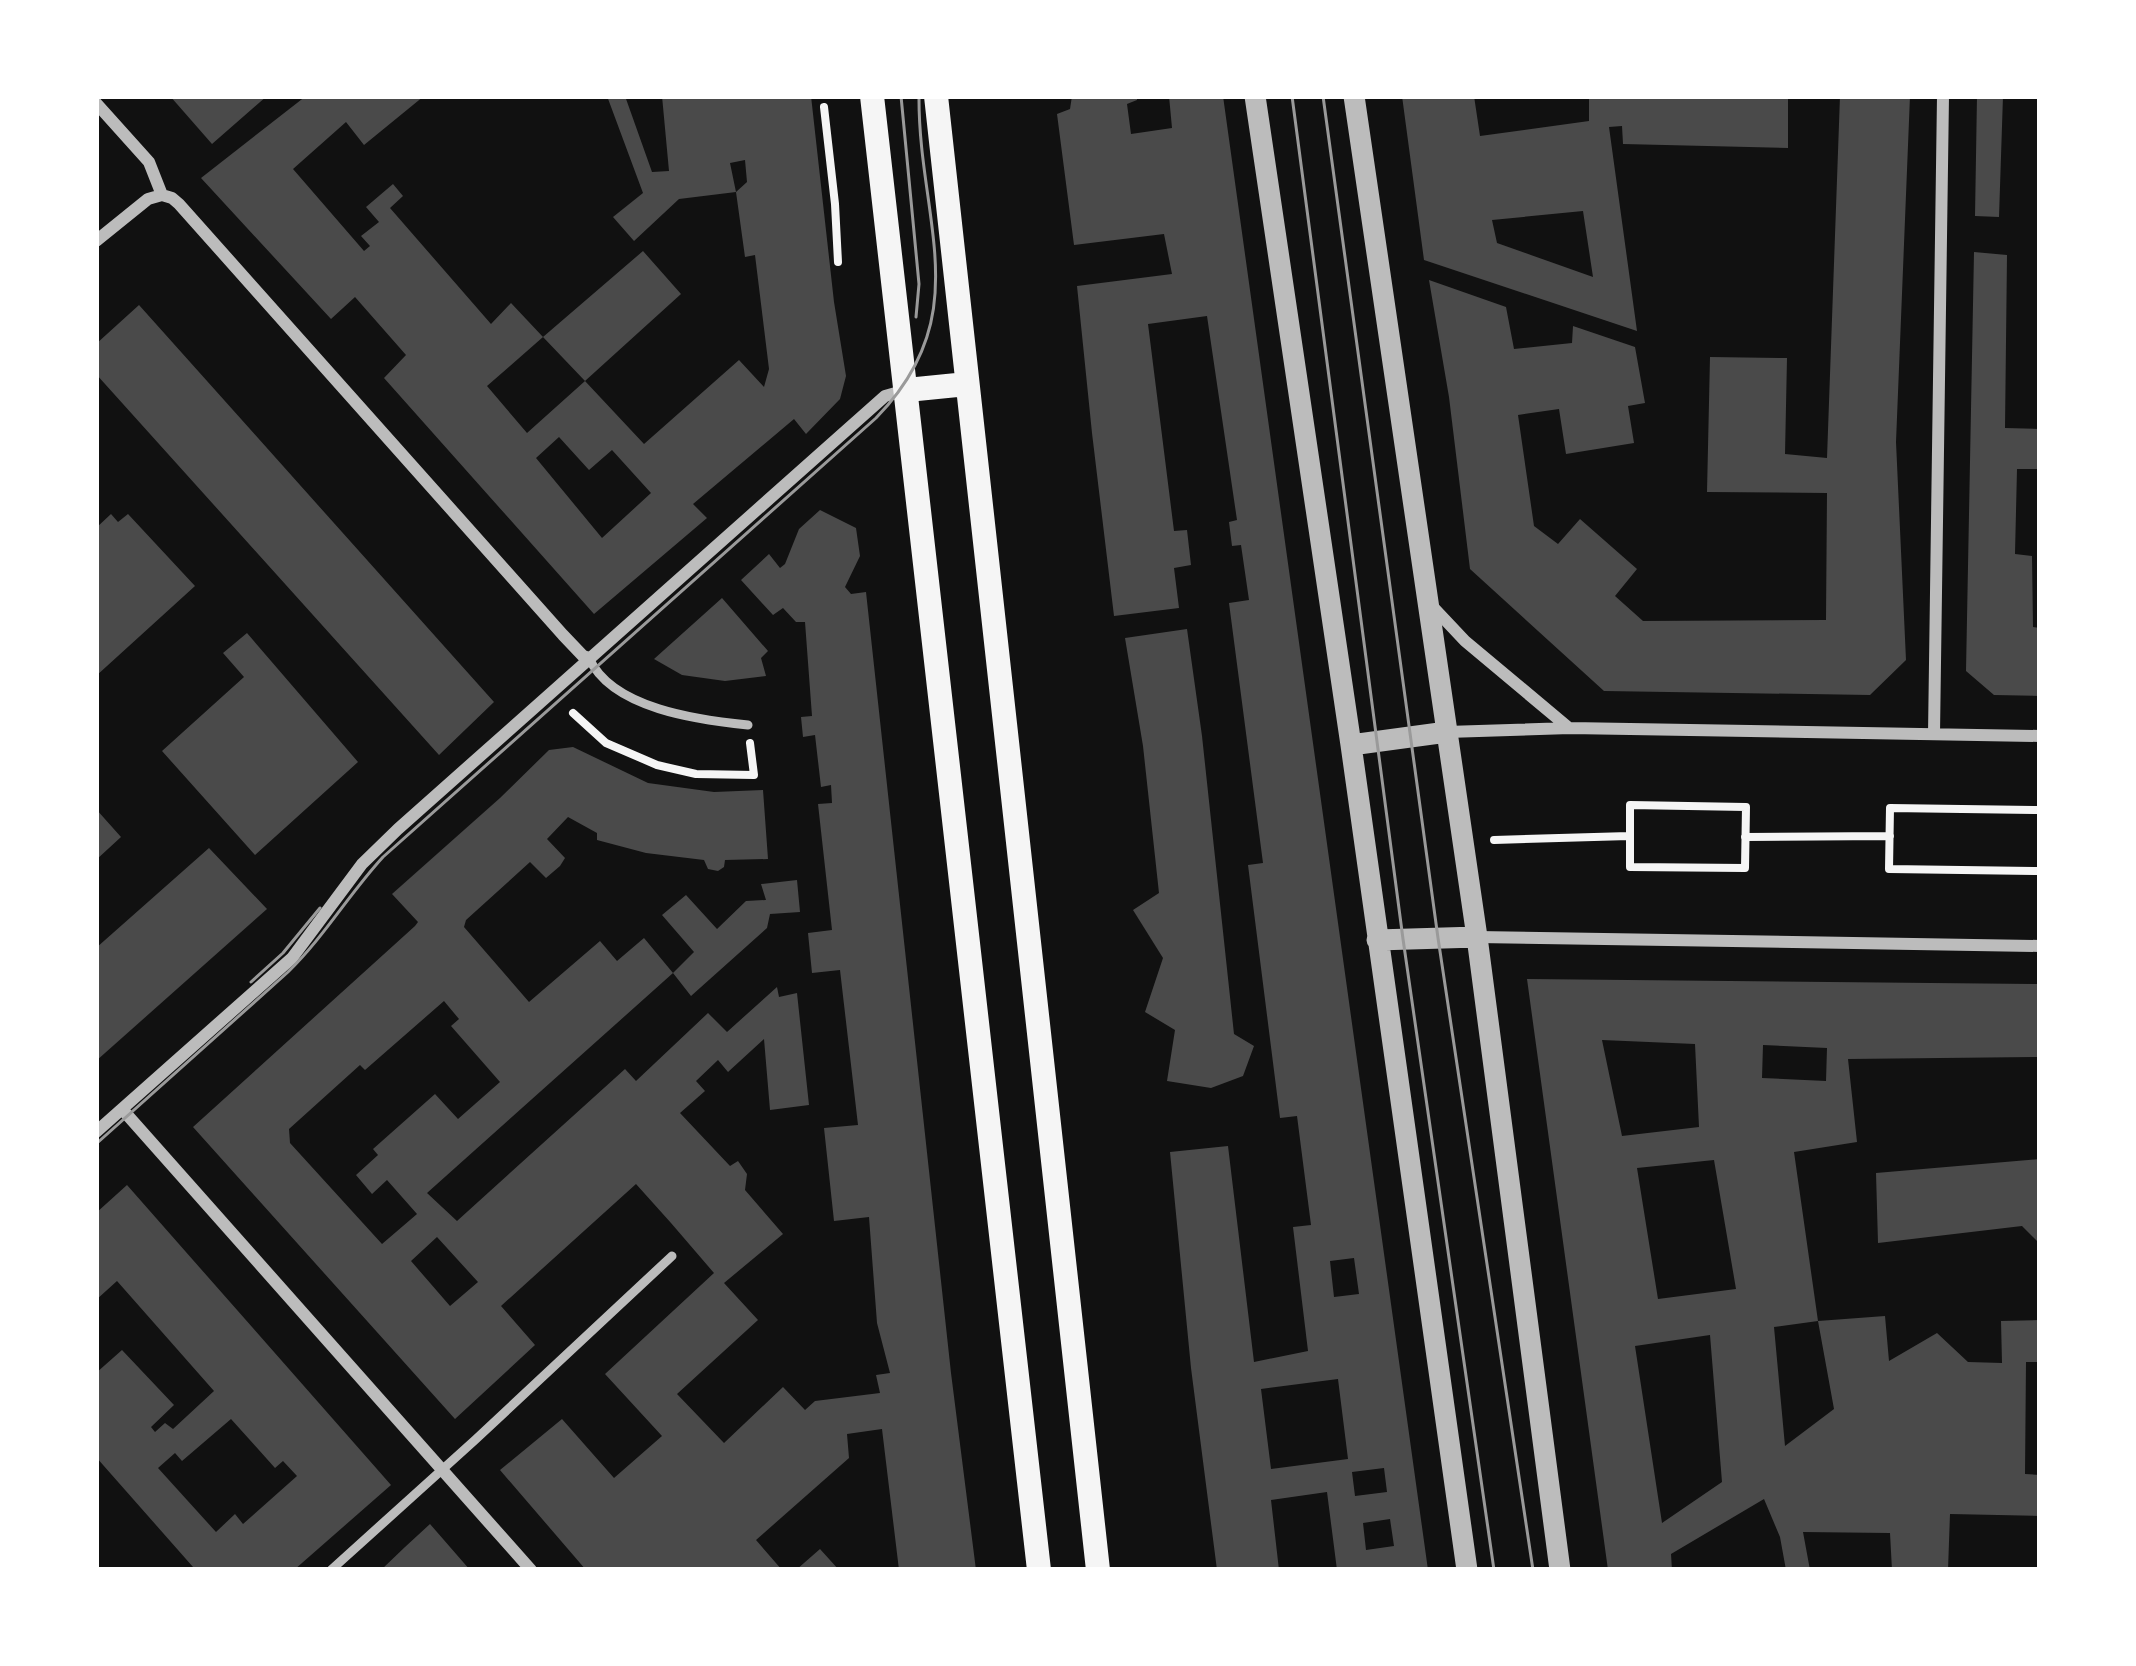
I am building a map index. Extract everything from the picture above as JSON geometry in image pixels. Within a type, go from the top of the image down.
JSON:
[{"type":"main road","points":[[872,96],[1039,1570]]},
{"type":"main road","points":[[936,96],[1098,1570]]},
{"type":"main road","points":[[907,390],[968,384]]},
{"type":"street","points":[[1255,96],[1467,1570]]},
{"type":"street","points":[[1354,96],[1477,937],[1560,1570]]},
{"type":"street","points":[[1934,734],[1942,96]]},
{"type":"street","points":[[96,103],[149,162],[162,195]]},
{"type":"street","points":[[96,241],[148,199],[172,197],[589,658]]},
{"type":"street","points":[[96,1132],[292,958],[362,865],[398,829],[885,395],[907,390]]},
{"type":"street","points":[[1430,605],[1465,641],[1570,728]]},
{"type":"street","points":[[1351,746],[1447,732],[1570,728],[2040,736]]},
{"type":"street","points":[[1377,940],[1477,937],[2040,946]]},
{"type":"street","points":[[122,1109],[532,1570]]},
{"type":"lane","points":[[589,658],[607,682],[634,698],[689,717],[748,725]]},
{"type":"lane","points":[[331,1570],[672,1256]]},
{"type":"path","points":[[824,107],[838,262]]},
{"type":"path","points":[[573,712],[606,743],[640,758],[723,777],[754,776],[748,725]]},
{"type":"path","points":[[1630,805],[1746,807],[1745,868],[1630,867],[1629,836],[1630,805]]},
{"type":"path","points":[[2040,810],[1890,808],[1889,869],[2040,871]]},
{"type":"path","points":[[1494,840],[1629,836]]},
{"type":"path","points":[[1745,837],[1890,836]]},
{"type":"building","points":[[170,96],[267,96],[212,144]]},
{"type":"building","points":[[306,96],[424,96],[364,145],[346,122],[293,169],[364,251],[370,246],[361,236],[379,222],[366,207],[393,184],[403,196],[390,208],[491,324],[511,303],[543,337],[487,386],[527,433],[585,381],[644,444],[739,360],[764,387],[769,369],[755,255],[745,257],[736,192],[679,199],[634,241],[613,217],[643,193],[607,96],[625,96],[652,172],[669,171],[662,96],[811,96],[846,376],[840,399],[806,434],[794,419],[693,504],[707,518],[594,614],[384,378],[406,355],[355,297],[331,319],[201,178]],"holes":[[[745,160],[747,182],[736,192],[730,163]],[[559,437],[589,470],[612,450],[651,493],[602,538],[536,458]]]},
{"type":"building","points":[[1072,96],[1137,96],[1127,104],[1131,134],[1172,128],[1169,96],[1223,96],[1428,1570],[1337,1570],[1327,1492],[1271,1500],[1279,1570],[1217,1570],[1170,1152],[1228,1146],[1254,1362],[1308,1351],[1293,1227],[1311,1225],[1297,1116],[1280,1118],[1248,865],[1263,863],[1229,603],[1249,600],[1241,545],[1232,546],[1229,522],[1237,520],[1207,316],[1148,324],[1174,531],[1187,530],[1191,565],[1174,568],[1179,608],[1114,616],[1077,286],[1172,274],[1164,234],[1074,245],[1057,114],[1070,109]],"holes":[[[1354,1258],[1359,1294],[1334,1297],[1330,1261]],[[1338,1379],[1348,1459],[1271,1469],[1261,1389]],[[1384,1468],[1387,1492],[1355,1496],[1352,1472]],[[1390,1519],[1394,1546],[1366,1550],[1363,1523]]]},
{"type":"building","points":[[1402,96],[1474,96],[1480,136],[1589,121],[1589,96],[1788,96],[1788,148],[1623,144],[1622,126],[1609,127],[1637,331],[1424,260]],"holes":[[[1583,211],[1593,277],[1497,243],[1492,220]]]},
{"type":"building","points":[[1840,96],[1910,96],[1896,442],[1906,660],[1870,695],[1604,691],[1470,569],[1429,280],[1506,307],[1514,349],[1572,343],[1573,326],[1635,347],[1645,403],[1628,406],[1634,443],[1566,454],[1559,409],[1518,415],[1534,526],[1558,544],[1580,519],[1637,569],[1615,596],[1643,621],[1826,620],[1827,493],[1707,492],[1710,357],[1787,358],[1785,454],[1827,458]]},
{"type":"building","points":[[1977,96],[2003,96],[1999,217],[1975,216]]},
{"type":"building","points":[[643,251],[681,294],[585,381],[543,337]]},
{"type":"building","points":[[1974,252],[2007,255],[2005,428],[2040,429],[2040,469],[2017,469],[2015,554],[2032,556],[2033,627],[2040,628],[2040,696],[1994,695],[1966,671]]},
{"type":"building","points":[[139,305],[494,702],[439,755],[96,374],[96,344]]},
{"type":"building","points":[[820,510],[856,528],[860,556],[845,587],[851,594],[866,592],[976,1570],[899,1570],[882,1429],[847,1434],[849,1458],[756,1540],[782,1570],[586,1570],[500,1470],[562,1419],[614,1478],[662,1436],[605,1374],[714,1273],[671,1223],[636,1184],[501,1306],[535,1345],[455,1419],[193,1127],[415,926],[418,922],[392,894],[549,750],[573,747],[648,783],[714,792],[763,790],[768,859],[725,860],[718,871],[708,869],[704,860],[646,853],[597,840],[597,833],[568,817],[547,839],[565,858],[560,866],[546,878],[530,862],[466,920],[464,927],[529,1002],[600,941],[617,961],[644,938],[673,973],[427,1193],[457,1221],[625,1069],[636,1081],[708,1013],[727,1032],[777,987],[779,997],[797,993],[809,1105],[770,1110],[764,1039],[728,1072],[718,1060],[696,1081],[705,1091],[680,1113],[730,1166],[738,1161],[747,1174],[745,1190],[783,1234],[724,1283],[758,1320],[677,1394],[724,1443],[783,1387],[805,1410],[815,1401],[880,1393],[876,1375],[890,1373],[877,1323],[869,1217],[834,1221],[824,1128],[858,1125],[840,970],[812,973],[808,933],[832,930],[818,804],[832,803],[831,785],[821,787],[815,735],[803,737],[801,717],[812,716],[805,622],[796,622],[783,608],[773,615],[741,580],[769,554],[780,568],[785,564],[799,529]],"holes":[[[444,1001],[459,1019],[451,1026],[500,1082],[458,1119],[435,1094],[373,1149],[378,1155],[356,1175],[372,1194],[387,1180],[417,1214],[382,1244],[290,1143],[289,1129],[360,1065],[365,1070]],[[437,1237],[478,1282],[450,1306],[411,1261]]]},
{"type":"building","points":[[111,514],[118,522],[128,514],[195,586],[96,676],[96,528]]},
{"type":"building","points":[[722,598],[768,651],[761,658],[766,676],[725,681],[682,675],[654,659]]},
{"type":"building","points":[[1187,629],[1234,1034],[1254,1046],[1243,1076],[1211,1088],[1167,1081],[1175,1030],[1145,1012],[1163,958],[1133,910],[1159,893],[1125,638]]},
{"type":"building","points":[[247,633],[358,762],[255,855],[162,751],[244,677],[223,653]]},
{"type":"building","points":[[96,809],[121,837],[96,860]]},
{"type":"building","points":[[209,848],[267,909],[96,1061],[96,948]]},
{"type":"building","points":[[797,880],[800,912],[770,914],[767,928],[691,996],[673,973],[694,952],[662,915],[686,895],[717,929],[746,901],[766,900],[761,884]]},
{"type":"building","points":[[1527,979],[2040,984],[2040,1057],[1848,1059],[1857,1142],[1794,1152],[1818,1321],[1885,1316],[1889,1361],[1937,1333],[1968,1362],[2002,1363],[2001,1321],[2040,1320],[2040,1362],[2026,1362],[2025,1474],[2040,1475],[2040,1516],[1950,1514],[1948,1570],[1892,1570],[1890,1533],[1803,1532],[1810,1570],[1786,1570],[1780,1537],[1764,1499],[1671,1554],[1672,1570],[1608,1570]],"holes":[[[1602,1040],[1695,1044],[1699,1127],[1622,1136]],[[1763,1045],[1827,1048],[1826,1081],[1762,1078]],[[1714,1160],[1736,1289],[1658,1299],[1637,1168]],[[1818,1321],[1834,1409],[1785,1446],[1774,1327]],[[1710,1335],[1722,1482],[1662,1523],[1635,1346]]]},
{"type":"building","points":[[2040,1159],[2040,1244],[2022,1226],[1878,1243],[1876,1173]]},
{"type":"building","points":[[127,1185],[391,1485],[294,1570],[190,1570],[193,1567],[96,1457],[96,1373],[122,1350],[174,1405],[151,1427],[155,1432],[165,1423],[173,1429],[214,1391],[117,1281],[96,1300],[96,1213]],"holes":[[[231,1419],[275,1468],[283,1461],[297,1476],[243,1524],[235,1514],[216,1532],[158,1468],[175,1453],[182,1461]]]},
{"type":"building","points":[[430,1524],[470,1570],[381,1570],[405,1547]]},
{"type":"building","points":[[820,1549],[839,1570],[796,1570]]},
{"type":"tram line","points":[[901,96],[919,284],[916,317]]},
{"type":"tram line","points":[[96,1144],[288,972],[383,857],[876,418],[907,379],[926,341],[934,303],[935,264],[919,96]]},
{"type":"tram line","points":[[1292,96],[1403,939],[1494,1570]]},
{"type":"tram line","points":[[1323,96],[1438,938],[1533,1570]]},
{"type":"tram line","points":[[251,982],[283,953],[320,908]]}]
